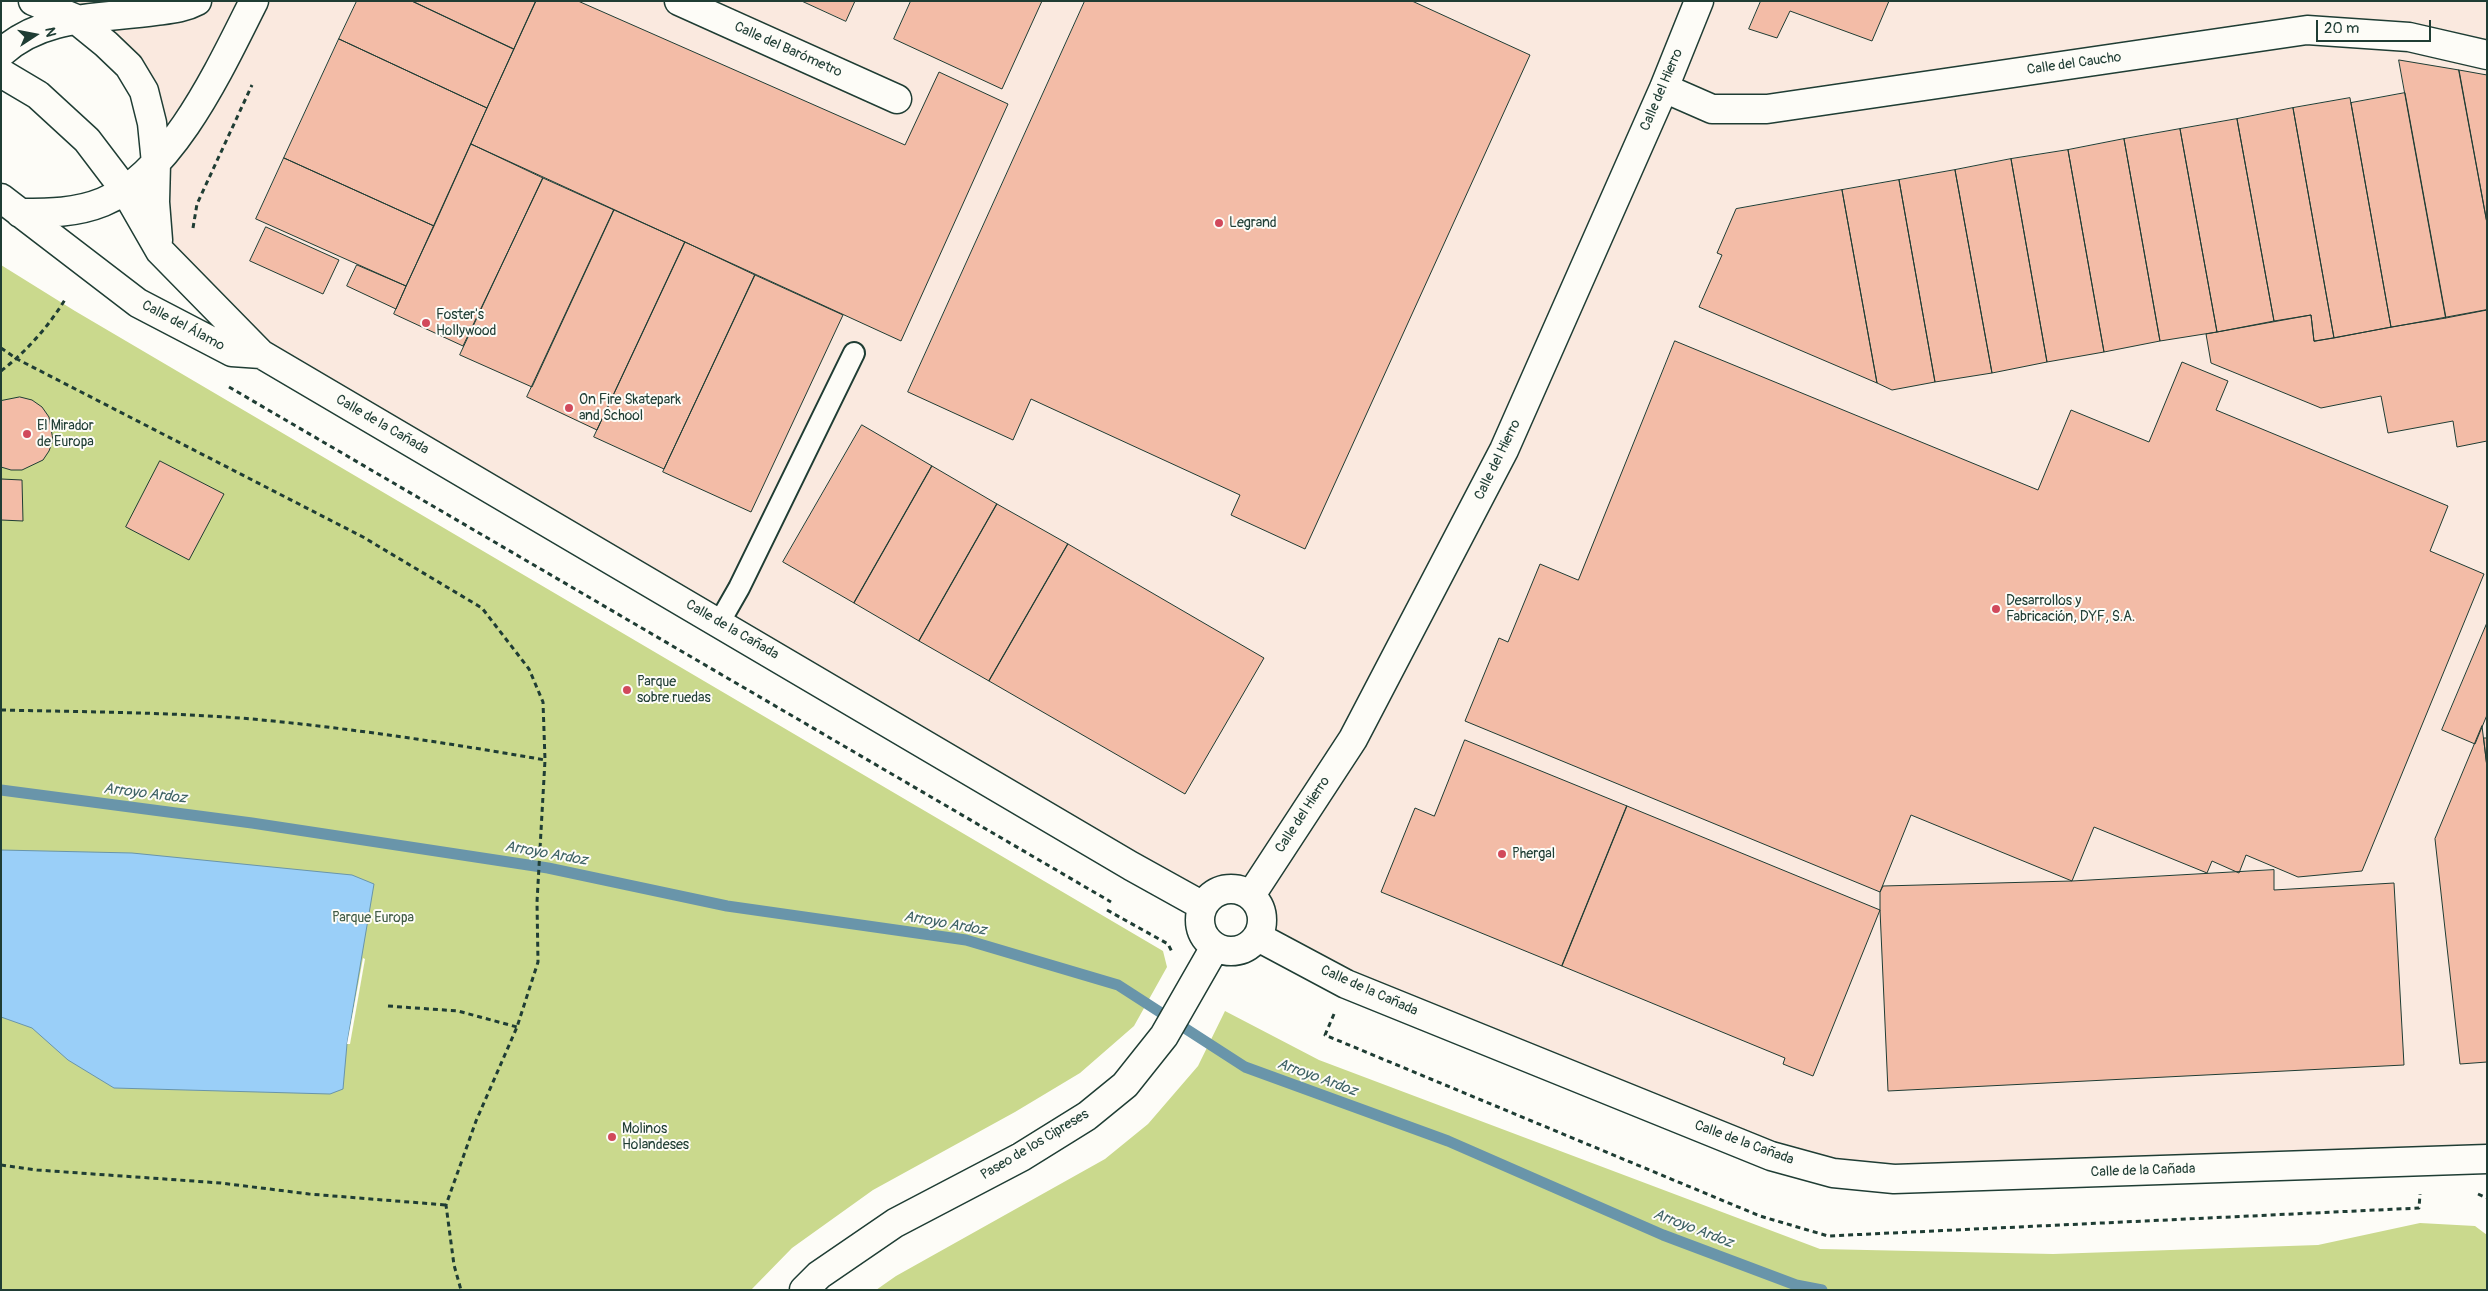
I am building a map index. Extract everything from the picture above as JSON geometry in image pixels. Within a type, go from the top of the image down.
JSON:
[{"type":"street","points":[[33,1],[74,18],[129,66],[144,91],[152,123],[156,164],[155,202],[160,251]]},
{"type":"street","points":[[1,53],[11,44],[42,28],[74,18],[144,13],[187,6],[197,1]]},
{"type":"street","name":"Calle del Álamo","points":[[11,206],[71,212],[103,202],[125,190],[156,164],[207,95],[254,1]]},
{"type":"street","name":"Calle del Barómetro","points":[[679,1],[897,99]]},
{"type":"street","name":"Calle del Hierro","points":[[1251,895],[1353,739],[1504,450],[1664,88],[1699,1]]},
{"type":"street","name":"Calle del Caucho","points":[[1664,88],[1712,109],[1767,109],[2307,30],[2409,37],[2487,55]]},
{"type":"street","name":"Calle del Álamo","points":[[1,73],[38,94],[87,140],[125,190],[160,251],[261,354]]},
{"type":"street","name":"Calle del Álamo","points":[[11,206],[138,302],[232,352],[261,354]]},
{"type":"street","name":"Calle de la Cañada","points":[[261,354],[1203,906]]},
{"type":"street","points":[[1225,889],[1237,889],[1251,895],[1262,914],[1262,925],[1258,937],[1250,946],[1238,951],[1226,952],[1215,947],[1206,939],[1201,929],[1200,917],[1203,906],[1210,896],[1225,889]]},
{"type":"street","name":"Calle de la Cañada","points":[[1258,937],[1356,987],[1771,1156],[1834,1173],[1894,1179],[2487,1159]]},
{"type":"street","name":"Paseo de los Cipreses","points":[[804,1290],[818,1275],[894,1223],[1022,1156],[1087,1116],[1125,1085],[1164,1036],[1215,947]]},
{"type":"street","name":"Calle de la Cañada","points":[[2446,1161],[2487,1178]]},
{"type":"lane","points":[[719,623],[739,588],[854,353]]},
{"type":"path","points":[[193,230],[197,204],[253,82]]},
{"type":"path","points":[[1,371],[17,358],[41,333],[66,298]]},
{"type":"path","points":[[1,348],[362,537],[482,608],[529,669],[543,702],[545,760],[537,902],[538,962],[517,1027],[476,1121],[446,1205],[454,1265],[461,1290]]},
{"type":"path","points":[[224,385],[1111,902]]},
{"type":"path","points":[[1,710],[146,712],[252,719],[445,742],[545,760]]},
{"type":"path","points":[[1107,910],[1168,944],[1172,953]]},
{"type":"path","points":[[388,1006],[458,1011],[517,1027]]},
{"type":"path","points":[[1,1165],[37,1170],[212,1182],[308,1194],[446,1205]]},
{"type":"shaded area","points":[[33,1],[2487,1],[2487,1159],[1833,1173],[1346,984],[1262,925],[1262,914],[1251,895],[1237,889],[1225,889],[1210,896],[261,354],[160,251],[144,91]]},
{"type":"green space","name":"Parque Europa","points":[[1,265],[75,311],[1163,951],[1167,967],[1134,1026],[1080,1073],[1015,1112],[873,1190],[792,1248],[751,1290],[1,1290]]},
{"type":"green space","points":[[1225,1011],[1319,1060],[1820,1249],[2053,1254],[2318,1245],[2420,1223],[2475,1226],[2487,1235],[2487,1290],[876,1290],[896,1276],[1105,1159],[1148,1124],[1198,1066]]},
{"type":"water","points":[[1,850],[132,853],[352,875],[374,884],[347,1044],[343,1089],[330,1094],[114,1088],[68,1060],[32,1028],[1,1017]]},
{"type":"pier","points":[[363,958],[365,959],[350,1044],[347,1044]]},
{"type":"building","points":[[357,1],[412,1],[514,49],[487,108],[339,39]]},
{"type":"building","points":[[412,1],[536,1],[514,49]]},
{"type":"building","points":[[536,1],[578,1],[905,145],[939,72],[1008,104],[901,341],[471,144]]},
{"type":"building","points":[[802,1],[855,1],[846,21]]},
{"type":"building","points":[[911,1],[1042,1],[1002,89],[894,39]]},
{"type":"building","name":"Legrand","points":[[1085,1],[1412,1],[1530,55],[1305,549],[1231,515],[1240,495],[1031,399],[1013,440],[908,392]]},
{"type":"building","points":[[1761,1],[1889,1],[1872,41],[1790,11],[1777,38],[1749,29]]},
{"type":"building","points":[[339,39],[487,108],[434,226],[284,158]]},
{"type":"building","points":[[2399,60],[2459,70],[2487,223],[2487,310],[2446,318]]},
{"type":"building","points":[[2459,70],[2487,75],[2487,223]]},
{"type":"building","points":[[2405,93],[2446,318],[2391,327],[2351,103]]},
{"type":"building","points":[[2350,98],[2391,327],[2334,338],[2293,108]]},
{"type":"building","points":[[2293,108],[2334,338],[2314,341],[2311,315],[2274,321],[2237,119]]},
{"type":"building","points":[[2237,119],[2274,321],[2217,332],[2180,129]]},
{"type":"building","points":[[2180,129],[2217,332],[2160,341],[2124,139]]},
{"type":"building","points":[[2124,139],[2160,341],[2104,352],[2068,150]]},
{"type":"building","points":[[471,144],[543,178],[463,346],[394,314]]},
{"type":"building","points":[[2068,150],[2104,352],[2047,362],[2011,159]]},
{"type":"building","points":[[284,158],[434,226],[406,286],[256,219]]},
{"type":"building","points":[[2011,159],[2047,362],[1992,373],[1955,170]]},
{"type":"building","points":[[1955,170],[1992,373],[1935,382],[1899,180]]},
{"type":"building","points":[[543,178],[614,210],[532,387],[460,355]]},
{"type":"building","points":[[1899,180],[1935,382],[1892,390],[1877,383],[1842,190]]},
{"type":"building","points":[[1842,190],[1877,383],[1699,307],[1722,255],[1717,253],[1736,209]]},
{"type":"building","points":[[614,210],[685,242],[597,430],[527,397]]},
{"type":"building","points":[[266,227],[339,260],[323,294],[250,261]]},
{"type":"building","points":[[685,242],[755,275],[664,469],[594,437]]},
{"type":"building","points":[[357,265],[406,286],[396,309],[347,286]]},
{"type":"building","points":[[755,275],[843,315],[751,512],[663,472]]},
{"type":"building","points":[[2487,310],[2487,441],[2457,447],[2453,421],[2388,433],[2381,396],[2321,408],[2211,363],[2206,334],[2311,315],[2314,341]]},
{"type":"building","name":"Desarrollos y Fabricación, DYF, S.A.","points":[[1675,341],[2038,490],[2071,410],[2149,442],[2182,362],[2228,381],[2216,410],[2448,506],[2430,551],[2484,574],[2362,871],[2298,877],[2246,855],[2239,873],[2212,861],[2207,873],[2094,827],[2072,881],[1911,815],[1880,892],[1465,721],[1499,638],[1508,642],[1540,564],[1578,580]]},
{"type":"building","name":"El Mirador de Europa","points":[[20,397],[32,400],[42,407],[49,417],[53,440],[43,460],[22,470],[11,470],[1,467],[1,401]]},
{"type":"building","points":[[862,425],[932,466],[854,603],[783,562]]},
{"type":"building","points":[[160,461],[224,494],[189,560],[126,527]]},
{"type":"building","points":[[932,466],[997,504],[919,641],[854,603]]},
{"type":"building","points":[[1,479],[22,480],[23,521],[1,520]]},
{"type":"building","points":[[997,504],[1068,544],[989,681],[919,641]]},
{"type":"building","points":[[1068,544],[1264,658],[1185,794],[989,681]]},
{"type":"building","points":[[2487,623],[2487,715],[2475,744],[2442,730]]},
{"type":"building","points":[[2482,726],[2487,767],[2487,1062],[2460,1064],[2435,839]]},
{"type":"building","points":[[2484,738],[2487,738],[2487,767]]},
{"type":"building","name":"Phergal","points":[[1465,740],[1627,806],[1562,966],[1381,892],[1415,808],[1434,816]]},
{"type":"building","points":[[1627,806],[1880,910],[1813,1076],[1783,1064],[1785,1058],[1562,966]]},
{"type":"building","points":[[2274,870],[2274,890],[2394,883],[2404,1065],[1888,1091],[1880,910],[1880,892],[1883,886],[2072,881]]},
{"type":"waterway","name":"Arroyo Ardoz","points":[[1,790],[252,823],[548,868],[727,906],[966,940],[1118,985],[1245,1067],[1448,1141],[1663,1235],[1796,1285],[1822,1290]]},
{"type":"place","name":"Legrand","points":[[1219,223]]},
{"type":"place","name":"Foster's Hollywood","points":[[426,323]]},
{"type":"place","name":"On Fire Skatepark and School","points":[[569,408]]},
{"type":"place","name":"El Mirador de Europa","points":[[27,434]]},
{"type":"place","name":"Desarrollos y Fabricación, DYF, S.A.","points":[[1996,609]]},
{"type":"place","name":"Parque sobre ruedas","points":[[627,690]]},
{"type":"place","name":"Phergal","points":[[1502,854]]},
{"type":"place","name":"Molinos Holandeses","points":[[612,1137]]}]
